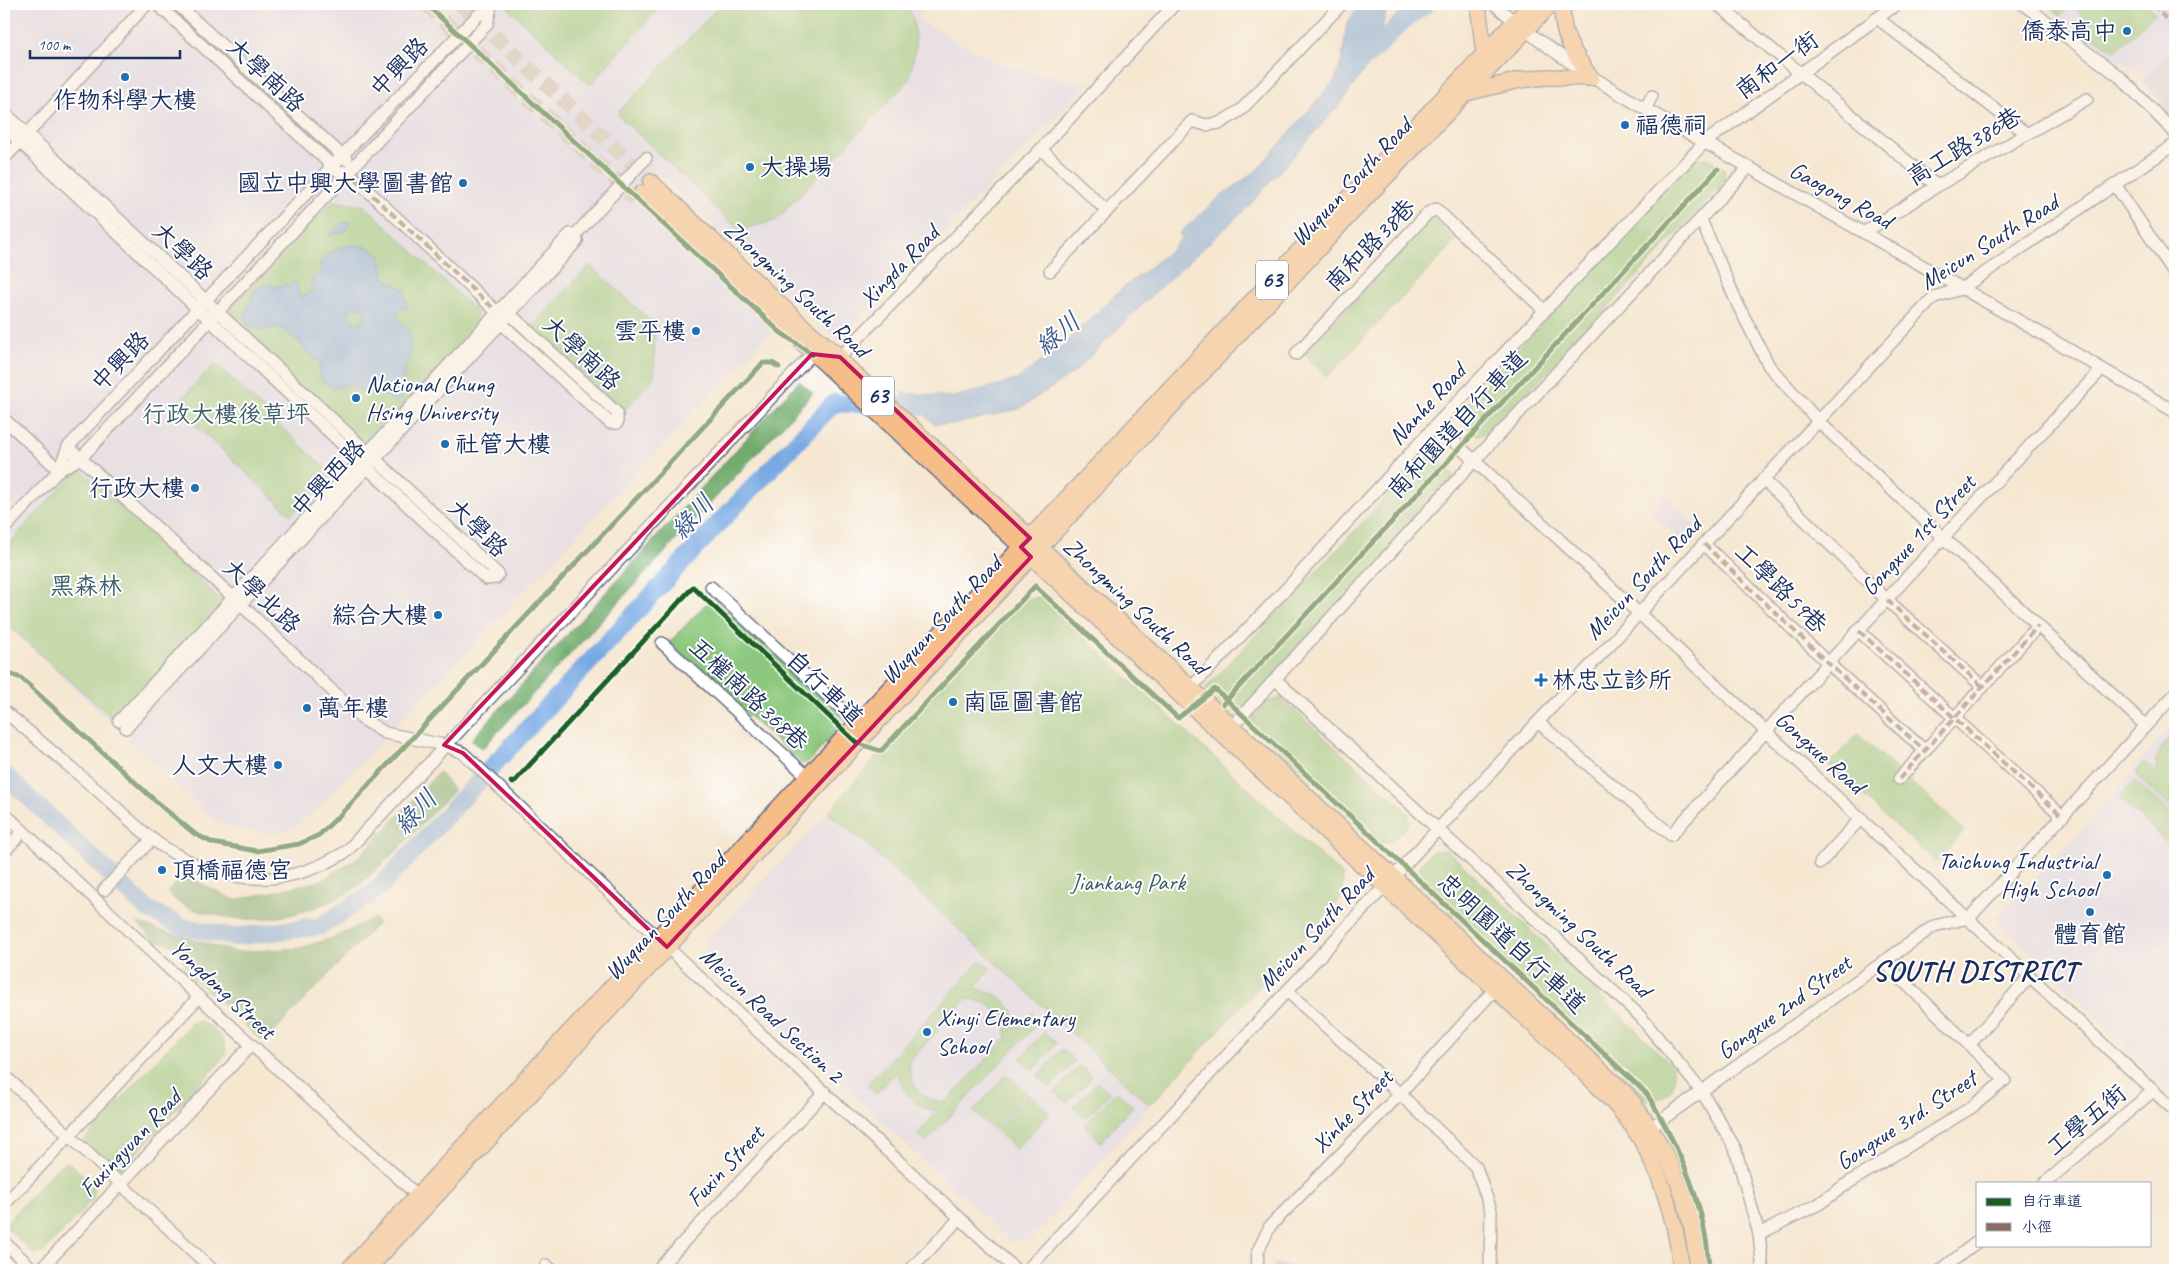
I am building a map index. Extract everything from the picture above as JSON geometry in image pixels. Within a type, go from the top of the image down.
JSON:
[{"type":"main road","points":[[1478,4],[1484,54]]},
{"type":"main road","name":"Wuquan South Road","points":[[348,1270],[417,1195],[662,941],[1031,548],[1466,93],[1520,26],[1531,4]]},
{"type":"main road","name":"Wuquan South Road","points":[[1031,548],[1484,54],[1551,4]]},
{"type":"main road","points":[[1563,4],[1564,30],[1570,47],[1591,78]]},
{"type":"main road","points":[[1466,93],[1520,80],[1546,77],[1591,78]]},
{"type":"main road","name":"Zhongming South Road","points":[[1031,548],[913,428],[839,364],[812,354],[780,332],[646,188],[806,328],[839,364],[875,410],[1031,548],[1229,730],[1389,882],[1627,1095],[1663,1150],[1687,1201],[1697,1250],[1697,1270]]},
{"type":"main road","name":"Wuquan South Road","points":[[367,1270],[808,777],[862,728]]},
{"type":"main road","name":"Zhongming South Road","points":[[1389,882],[1494,990],[1586,1074],[1632,1126],[1648,1156],[1671,1211],[1681,1270]]},
{"type":"street","points":[[4,158],[147,4]]},
{"type":"street","name":"大學南路","points":[[157,4],[332,166],[338,171],[351,175],[500,314],[610,423],[617,423],[617,413],[500,314]]},
{"type":"street","name":"大學南路","points":[[177,4],[342,156],[347,161],[351,175]]},
{"type":"street","name":"Xingda Road","points":[[839,364],[1042,149],[1175,4]]},
{"type":"street","points":[[1050,271],[1192,121],[1206,125],[1220,123],[1241,110],[1342,4]]},
{"type":"street","name":"Gaogong Road","points":[[1494,4],[1520,26],[1591,78],[1865,232],[2175,412]]},
{"type":"street","points":[[1717,4],[1937,186]]},
{"type":"street","name":"南和一街","points":[[1705,142],[1897,4]]},
{"type":"street","points":[[2023,4],[2120,77],[2175,133]]},
{"type":"street","name":"中興路","points":[[4,529],[59,470],[81,458],[213,316],[351,175],[487,24],[490,11],[478,15],[332,166],[68,447],[59,470]]},
{"type":"street","points":[[1877,18],[2027,134]]},
{"type":"street","points":[[1646,109],[1652,96]]},
{"type":"street","name":"高工路386巷","points":[[1865,232],[1937,186],[2087,99]]},
{"type":"street","name":"大學路","points":[[4,112],[23,138],[367,460],[486,579],[496,578],[498,574],[367,460]]},
{"type":"street","name":"大學路","points":[[4,127],[23,138]]},
{"type":"street","name":"Nanhe Road","points":[[1187,693],[1287,588],[1544,310],[1705,142]]},
{"type":"street","name":"Meicun South Road","points":[[1027,1270],[1539,723],[1763,479],[1934,297],[1961,289],[2174,145]]},
{"type":"street","points":[[1042,149],[1107,211]]},
{"type":"street","name":"中興西路","points":[[123,725],[500,314],[577,241],[576,234],[646,158]]},
{"type":"street","points":[[1229,730],[1474,461],[1749,167]]},
{"type":"street","points":[[2116,186],[2175,274]]},
{"type":"street","name":"南和路38巷","points":[[1296,354],[1428,213],[1436,209],[1544,310]]},
{"type":"street","points":[[1701,220],[1738,305],[1769,366],[1818,422],[2145,725]]},
{"type":"street","points":[[4,711],[152,839],[194,865],[222,875],[267,878],[309,870],[347,850],[812,354]]},
{"type":"street","name":"Gongxue 1st Street","points":[[1539,723],[1671,835],[2102,369]]},
{"type":"street","points":[[4,419],[59,470]]},
{"type":"street","name":"Gongxue Road","points":[[1436,425],[2175,1111]]},
{"type":"street","name":"大學北路","points":[[68,447],[237,601],[361,718],[385,732],[444,745]]},
{"type":"street","points":[[1763,479],[1887,600],[1982,687]]},
{"type":"street","name":"工學路59巷","points":[[1704,544],[1829,664],[1925,750]]},
{"type":"street","points":[[711,587],[862,728]]},
{"type":"street","points":[[1899,778],[2038,626]]},
{"type":"street","points":[[1859,631],[2062,816]]},
{"type":"street","name":"五權南路368巷","points":[[662,643],[808,777]]},
{"type":"street","name":"Zhongming South Road","points":[[1275,679],[1640,1016],[1702,1092],[1735,1148],[1759,1234],[1763,1270]]},
{"type":"street","points":[[1969,918],[2175,694]]},
{"type":"street","name":"Meicun Road Section 2","points":[[444,745],[462,753],[472,762],[1016,1270]]},
{"type":"street","name":"Yongdong Street","points":[[4,813],[199,997],[417,1195]]},
{"type":"street","points":[[1820,863],[1861,818]]},
{"type":"street","points":[[4,852],[23,831]]},
{"type":"street","points":[[104,890],[152,839]]},
{"type":"street","name":"Gongxue 2nd Street","points":[[1650,1128],[1934,926],[1969,918]]},
{"type":"street","points":[[1883,961],[1970,1044]]},
{"type":"street","name":"Gongxue 3rd. Street","points":[[1759,1234],[1819,1204],[1845,1185],[1972,1107],[2005,1080],[1970,1044],[2030,976]]},
{"type":"street","name":"Xinhe Street","points":[[1257,1270],[1258,1252],[1270,1226],[1400,1094],[1494,990]]},
{"type":"street","points":[[1287,991],[1400,1094],[1476,1167],[1492,1210],[1490,1270]]},
{"type":"street","name":"Fuxingyuan Road","points":[[4,1205],[199,997]]},
{"type":"street","name":"Fuxingyuan Road","points":[[40,1270],[251,1044]]},
{"type":"street","points":[[4,1075],[213,1270]]},
{"type":"street","name":"工學五街","points":[[2046,1182],[2154,1090]]},
{"type":"street","name":"Fuxin Street","points":[[657,1270],[825,1092]]},
{"type":"street","points":[[910,1270],[960,1218]]},
{"type":"street","points":[[4,1242],[34,1270]]},
{"type":"street","points":[[1941,1270],[1976,1243]]},
{"type":"street","points":[[4,1260],[15,1270]]},
{"type":"highlighted area","points":[[812,354],[840,357],[1030,538],[1021,547],[1031,557],[667,947],[463,753],[444,745]]},
{"type":"shaded area","name":"National Chung Hsing University","points":[[4,4],[923,4],[919,20],[1003,66],[1089,83],[838,340],[659,173],[635,201],[773,330],[314,812],[297,826],[285,831],[270,833],[236,829],[213,819],[4,623]]},
{"type":"shaded area","name":"僑泰高中","points":[[2043,4],[2175,4],[2175,58],[2151,76],[2116,59]]},
{"type":"shaded area","points":[[2175,49],[2175,117],[2141,80]]},
{"type":"shaded area","points":[[1665,496],[1695,524],[1680,540],[1650,511]]},
{"type":"shaded area","name":"Taichung Industrial High School","points":[[2175,721],[2175,1092],[1996,919],[2081,831]]},
{"type":"shaded area","name":"Xinyi Elementary School","points":[[828,813],[857,836],[1150,1105],[1032,1239],[1011,1242],[706,958],[706,942]]},
{"type":"green space","points":[[504,4],[656,4],[660,7],[590,85]]},
{"type":"green space","name":"大操場","points":[[721,4],[906,4],[913,17],[916,46],[909,80],[775,221],[739,230],[617,114]]},
{"type":"green space","points":[[2049,4],[2067,4],[2070,7],[2060,16]]},
{"type":"green space","points":[[2070,4],[2147,4],[2155,13],[2116,51],[2078,28],[2086,20]]},
{"type":"green space","points":[[1707,158],[1724,168],[1725,182],[1490,434],[1476,435],[1462,422],[1461,409],[1696,159]]},
{"type":"green space","points":[[333,201],[365,206],[476,311],[477,328],[376,437],[358,442],[236,329],[232,306]]},
{"type":"green space","points":[[1431,217],[1456,241],[1327,377],[1305,354]]},
{"type":"green space","points":[[590,265],[655,325],[654,378],[623,411],[532,327]]},
{"type":"green space","name":"行政大樓後草坪","points":[[215,363],[332,475],[291,515],[175,406]]},
{"type":"green space","points":[[799,381],[813,393],[482,749],[471,740]]},
{"type":"green space","points":[[1430,451],[1460,482],[1237,717],[1205,689]]},
{"type":"green space","name":"黑森林","points":[[79,468],[223,602],[114,720],[4,622],[4,549]]},
{"type":"green space","name":"Jiankang Park","points":[[1040,597],[1343,876],[1342,897],[1150,1105],[857,836],[828,813],[920,706],[1022,600]]},
{"type":"green space","points":[[706,604],[720,604],[843,717],[841,725],[810,761],[802,764],[669,643]]},
{"type":"green space","points":[[1281,698],[1408,813],[1410,823],[1392,842],[1380,843],[1251,724],[1266,704]]},
{"type":"green space","points":[[2175,731],[2175,813],[2135,774],[2145,762],[2157,774],[2155,761],[2164,743]]},
{"type":"green space","points":[[1857,734],[1964,830],[1936,862],[1829,765]]},
{"type":"green space","points":[[439,772],[454,790],[396,852],[361,884],[337,898],[305,911],[288,915],[271,918],[237,919],[191,909],[178,902],[167,892],[184,875],[235,900],[320,881],[358,858]]},
{"type":"green space","points":[[2135,781],[2175,817],[2175,850],[2119,798]]},
{"type":"green space","points":[[1447,850],[1672,1065],[1674,1079],[1669,1092],[1652,1102],[1643,1098],[1606,1056],[1420,884],[1420,864],[1433,851]]},
{"type":"green space","points":[[374,918],[378,923],[266,1040],[257,1037],[225,1006],[180,968],[184,963],[178,947],[154,940],[137,923],[235,952],[300,948],[338,936]]},
{"type":"green space","points":[[981,960],[991,969],[974,988],[998,996],[1004,1001],[1013,1013],[1016,1029],[1032,1013],[1040,1021],[926,1142],[917,1134],[938,1111],[923,1107],[911,1099],[903,1087],[897,1072],[876,1094],[867,1085]],"holes":[[[967,998],[995,1010],[1003,1021],[1007,1037],[946,1102],[929,1099],[915,1085],[909,1062]]]},
{"type":"green space","points":[[199,1021],[222,1039],[226,1055],[122,1169],[111,1168],[84,1144],[86,1138],[192,1022]]},
{"type":"green space","points":[[1044,1032],[1057,1043],[1033,1071],[1020,1059]]},
{"type":"green space","points":[[1062,1049],[1075,1061],[1050,1088],[1037,1076]]},
{"type":"green space","points":[[1079,1065],[1092,1077],[1068,1103],[1055,1092]]},
{"type":"green space","points":[[1007,1074],[1027,1093],[994,1130],[973,1111]]},
{"type":"green space","points":[[1097,1082],[1110,1093],[1085,1119],[1073,1107]]},
{"type":"green space","points":[[1117,1091],[1133,1106],[1101,1142],[1084,1126]]},
{"type":"green space","points":[[1029,1094],[1050,1113],[1016,1149],[996,1131]]},
{"type":"green space","points":[[65,1162],[71,1164],[94,1186],[94,1198],[44,1252],[35,1255],[8,1229],[7,1222],[60,1165]]},
{"type":"water","points":[[1360,4],[1388,4],[1376,53],[1342,102],[1248,207],[1150,297],[1075,372],[1019,409],[956,424],[934,424],[901,393],[954,397],[1016,380],[1060,348],[1118,292],[1170,251],[1182,238],[1179,234],[1216,200],[1257,170],[1335,80],[1342,60],[1347,23]]},
{"type":"water","points":[[350,221],[346,231],[329,236],[340,225]]},
{"type":"water","points":[[354,245],[367,247],[380,255],[385,279],[406,291],[405,299],[408,307],[399,310],[398,321],[408,327],[411,344],[404,374],[404,387],[401,399],[398,402],[378,392],[358,390],[354,385],[337,388],[330,387],[320,378],[319,362],[310,356],[298,340],[277,326],[264,330],[248,325],[245,315],[254,292],[269,284],[275,287],[296,282],[300,297],[310,294],[313,276],[321,273],[320,263],[335,250]],"holes":[[[357,306],[364,310],[365,315],[362,321],[357,324],[348,316],[348,311]]]},
{"type":"waterway","name":"綠川","points":[[1362,61],[1403,21],[1426,4]]},
{"type":"waterway","name":"綠川","points":[[4,774],[147,909],[183,927],[234,937],[321,926],[378,889],[716,526],[834,403],[937,407]]},
{"type":"waterway","points":[[1275,1266],[1311,1270]]},
{"type":"tunnel","points":[[426,4],[636,199]]},
{"type":"tunnel","points":[[460,4],[651,182]]},
{"type":"marked path","points":[[2153,4],[2172,26]]},
{"type":"marked path","points":[[355,179],[493,308]]},
{"type":"marked path","points":[[1704,544],[1829,664],[1925,751]]},
{"type":"marked path","points":[[1887,600],[1983,687]]},
{"type":"marked path","points":[[1899,779],[2038,626]]},
{"type":"marked path","points":[[1859,631],[2062,816]]},
{"type":"cycle path","points":[[426,4],[780,332],[812,354]]},
{"type":"cycle path","name":"南和園道自行車道","points":[[1223,704],[1718,169]]},
{"type":"cycle path","points":[[4,672],[21,678],[161,806],[195,834],[213,843],[257,851],[299,844],[319,835],[347,808],[763,363],[772,363],[779,367]]},
{"type":"cycle path","name":"自行車道","points":[[511,782],[513,783],[693,587],[857,743],[881,751],[1035,586],[1178,718],[1215,689],[1647,1094],[1670,1135],[1689,1178],[1703,1223],[1709,1270]]},
{"type":"place","name":"僑泰高中","points":[[2127,31]]},
{"type":"place","name":"作物科學大樓","points":[[125,77]]},
{"type":"place","name":"福德祠","points":[[1625,125]]},
{"type":"place","name":"大操場","points":[[750,167]]},
{"type":"place","name":"國立中興大學圖書館","points":[[463,183]]},
{"type":"place","name":"雲平樓","points":[[696,331]]},
{"type":"place","name":"National Chung Hsing University","points":[[356,398]]},
{"type":"place","name":"社管大樓","points":[[445,444]]},
{"type":"place","name":"行政大樓","points":[[195,488]]},
{"type":"place","name":"綜合大樓","points":[[438,615]]},
{"type":"place","name":"林忠立診所","points":[[1541,680]]},
{"type":"place","name":"南區圖書館","points":[[953,702]]},
{"type":"place","name":"萬年樓","points":[[307,708]]},
{"type":"place","name":"人文大樓","points":[[278,765]]},
{"type":"place","name":"頂橋福德宮","points":[[162,870]]},
{"type":"place","name":"Taichung Industrial High School","points":[[2107,875]]},
{"type":"place","name":"體育館","points":[[2090,912]]},
{"type":"place","name":"Xinyi Elementary School","points":[[927,1032]]},
{"type":"district","name":"SOUTH DISTRICT","points":[[1975,970]]}]
